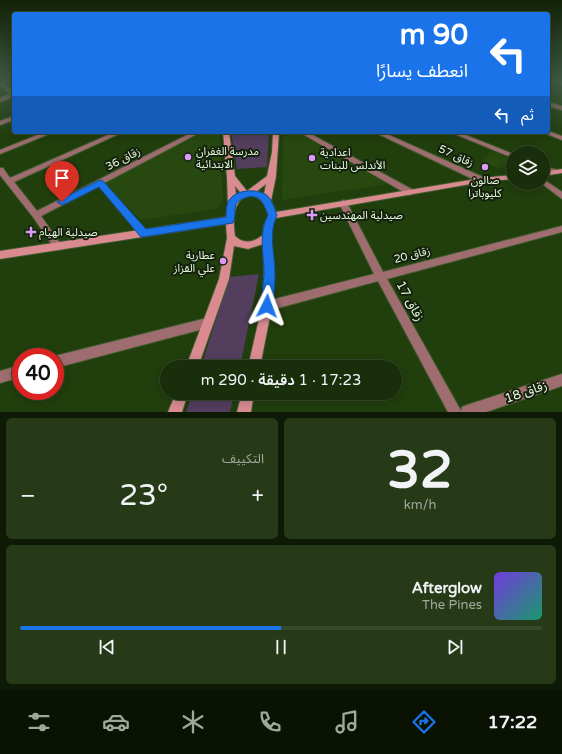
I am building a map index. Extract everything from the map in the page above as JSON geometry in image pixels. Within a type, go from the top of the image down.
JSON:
[{"type":"street","points":[[550,105],[562,108]]},
{"type":"street","points":[[0,123],[12,119]]},
{"type":"street","points":[[0,152],[46,134]]},
{"type":"street","points":[[9,181],[115,134]]},
{"type":"street","name":"زقاق 36","points":[[36,215],[194,134]]},
{"type":"street","points":[[194,360],[224,279],[231,238],[231,177],[226,134]]},
{"type":"street","points":[[267,201],[272,176],[276,134]]},
{"type":"street","points":[[306,134],[410,192]]},
{"type":"street","name":"زقاق 57","points":[[381,134],[482,180]]},
{"type":"street","points":[[458,134],[506,153]]},
{"type":"street","points":[[550,134],[562,138]]},
{"type":"street","points":[[0,170],[36,215],[58,246]]},
{"type":"street","points":[[232,204],[237,198],[248,193],[272,176]]},
{"type":"street","points":[[231,177],[248,193],[259,194],[267,201],[273,215],[268,225],[267,236],[269,273],[267,306],[255,360]]},
{"type":"street","points":[[273,215],[482,180],[506,178]]},
{"type":"street","points":[[100,183],[143,233]]},
{"type":"street","points":[[550,187],[562,196]]},
{"type":"street","name":"زقاق 17","points":[[343,203],[380,276],[455,412]]},
{"type":"street","points":[[0,255],[230,220]]},
{"type":"street","name":"زقاق 20","points":[[267,306],[562,229]]},
{"type":"street","points":[[231,238],[240,244],[252,245],[258,243],[267,236]]},
{"type":"street","points":[[64,360],[207,323]]},
{"type":"street","points":[[0,377],[12,374]]},
{"type":"street","name":"زقاق 18","points":[[467,412],[562,380]]},
{"type":"street","points":[[176,412],[180,400]]},
{"type":"street","points":[[244,412],[247,400]]},
{"type":"shaded area","name":"مدرسة الغفران الابتدائية","points":[[200,134],[220,134],[223,202],[216,209],[141,220],[104,183]]},
{"type":"shaded area","points":[[231,134],[269,134],[267,167],[237,169]]},
{"type":"shaded area","name":"اعدادية الأندلس للبنات","points":[[283,134],[300,134],[388,184],[282,200]]},
{"type":"shaded area","points":[[491,151],[506,157],[506,167],[498,168],[482,161]]},
{"type":"shaded area","points":[[259,274],[241,360],[203,360],[229,277]]},
{"type":"shaded area","points":[[190,400],[233,400],[230,412],[186,412]]},
{"type":"place","name":"مدرسة الغفران الابتدائية","points":[[188,157]]},
{"type":"place","name":"اعدادية الأندلس للبنات","points":[[312,158]]},
{"type":"place","name":"صالون كليوباترا","points":[[485,167]]},
{"type":"place","name":"صيدلية المهندسين","points":[[312,215]]},
{"type":"place","name":"صيدلية الهيام","points":[[31,232]]},
{"type":"place","name":"عطارية علي القزاز","points":[[223,261]]},
{"type":"route","points":[[62,202],[100,183],[143,233],[230,220],[233,201],[241,195],[250,193],[259,194],[267,201],[273,215],[268,225],[267,236],[269,273],[267,306]]}]
